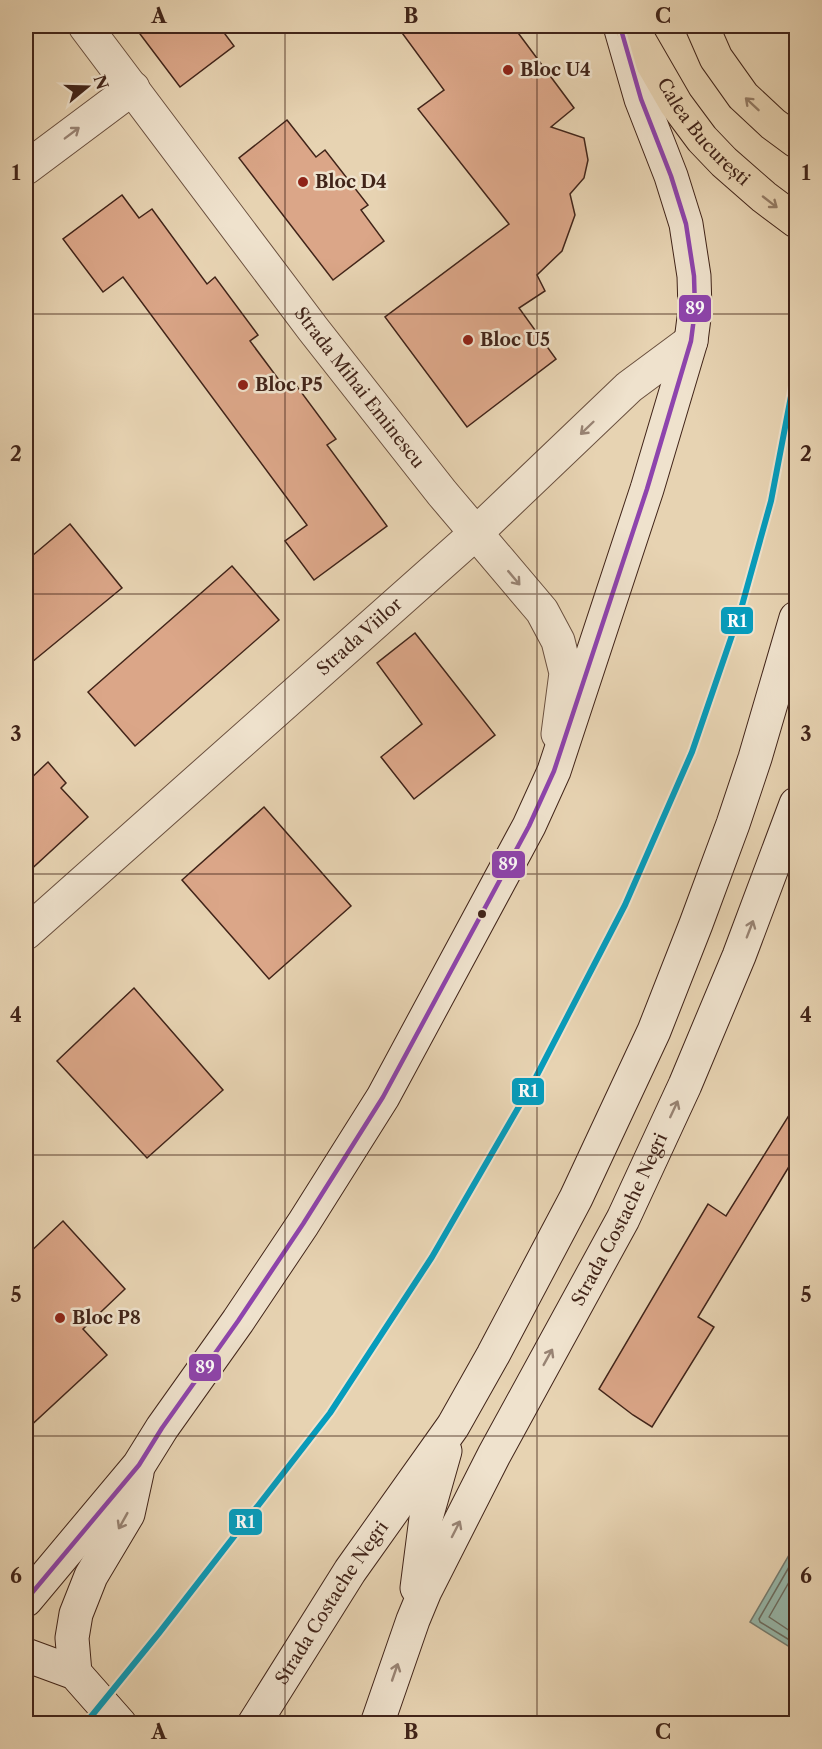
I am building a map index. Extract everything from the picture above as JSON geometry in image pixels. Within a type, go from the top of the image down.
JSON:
[{"type":"main road","name":"Strada Mihai Eminescu","points":[[86,26],[313,329],[442,493],[542,611],[558,641],[566,673],[554,771]]},
{"type":"main road","points":[[26,1600],[139,1465],[162,1428],[303,1224],[383,1097],[529,826],[554,771],[647,489],[691,341],[695,310],[694,276],[686,224],[671,176],[641,99],[620,26]]},
{"type":"main road","name":"Calea București","points":[[631,26],[676,104],[702,139],[764,197],[796,221]]},
{"type":"main road","points":[[702,26],[716,58],[743,96],[773,124],[796,141]]},
{"type":"main road","points":[[26,168],[133,88]]},
{"type":"main road","name":"Strada Viilor","points":[[26,933],[476,533],[629,387],[691,341]]},
{"type":"main road","name":"Strada Costache Negri","points":[[254,1724],[350,1572],[453,1426],[576,1198],[654,1031],[696,924],[733,824],[768,716],[796,618]]},
{"type":"main road","name":"Strada Costache Negri","points":[[377,1724],[412,1620],[425,1591],[494,1455],[627,1209],[685,1085],[726,988],[796,804]]},
{"type":"main road","name":"Strada Costache Negri","points":[[412,1620],[426,1518],[453,1426]]},
{"type":"main road","points":[[75,1673],[72,1638],[76,1614],[91,1576],[128,1514],[139,1465]]},
{"type":"main road","points":[[26,1655],[75,1673],[120,1724]]},
{"type":"water","points":[[796,1543],[796,1651],[750,1622]]},
{"type":"building","points":[[134,26],[219,26],[234,46],[180,87]]},
{"type":"building","points":[[397,26],[513,26],[574,108],[551,127],[584,138],[588,160],[584,178],[570,194],[575,215],[562,251],[537,275],[545,291],[519,308],[556,359],[467,427],[385,317],[509,224],[418,109],[444,90]]},
{"type":"building","name":"Bloc D4","points":[[287,120],[316,157],[325,150],[368,205],[361,210],[384,241],[333,280],[239,158]]},
{"type":"building","name":"Bloc P5","points":[[122,195],[139,218],[152,209],[207,284],[215,277],[258,335],[250,341],[285,388],[293,381],[336,439],[327,445],[387,526],[314,580],[285,541],[307,525],[123,277],[103,292],[63,239]]},
{"type":"building","points":[[70,524],[122,588],[26,667],[26,561]]},
{"type":"building","points":[[232,566],[279,620],[135,746],[88,692]]},
{"type":"building","points":[[415,633],[495,735],[414,799],[381,757],[422,724],[377,663]]},
{"type":"building","points":[[48,762],[66,783],[61,788],[88,817],[26,874],[26,783]]},
{"type":"building","points":[[264,807],[351,906],[269,979],[182,880]]},
{"type":"building","points":[[134,988],[223,1090],[147,1158],[57,1061]]},
{"type":"building","points":[[796,1104],[796,1155],[698,1317],[714,1327],[652,1427],[599,1389],[708,1204],[726,1216]]},
{"type":"building","name":"Bloc P8","points":[[63,1221],[125,1289],[83,1329],[107,1355],[26,1430],[26,1256]]},
{"type":"transit line","name":"89","points":[[26,1600],[139,1465],[162,1428],[303,1224],[383,1097],[529,826],[554,771],[647,489],[691,341],[695,310],[694,276],[686,224],[671,176],[641,99],[620,26]]},
{"type":"transit line","name":"R1","points":[[85,1724],[159,1633],[330,1413],[432,1257],[536,1077],[625,905],[692,752],[741,609],[771,501],[796,370]]},
{"type":"place","name":"Bloc U4","points":[[508,70]]},
{"type":"place","name":"Bloc D4","points":[[303,182]]},
{"type":"place","name":"Bloc U5","points":[[468,340]]},
{"type":"place","name":"Bloc P5","points":[[243,385]]},
{"type":"place","name":"Bloc P8","points":[[60,1318]]}]
